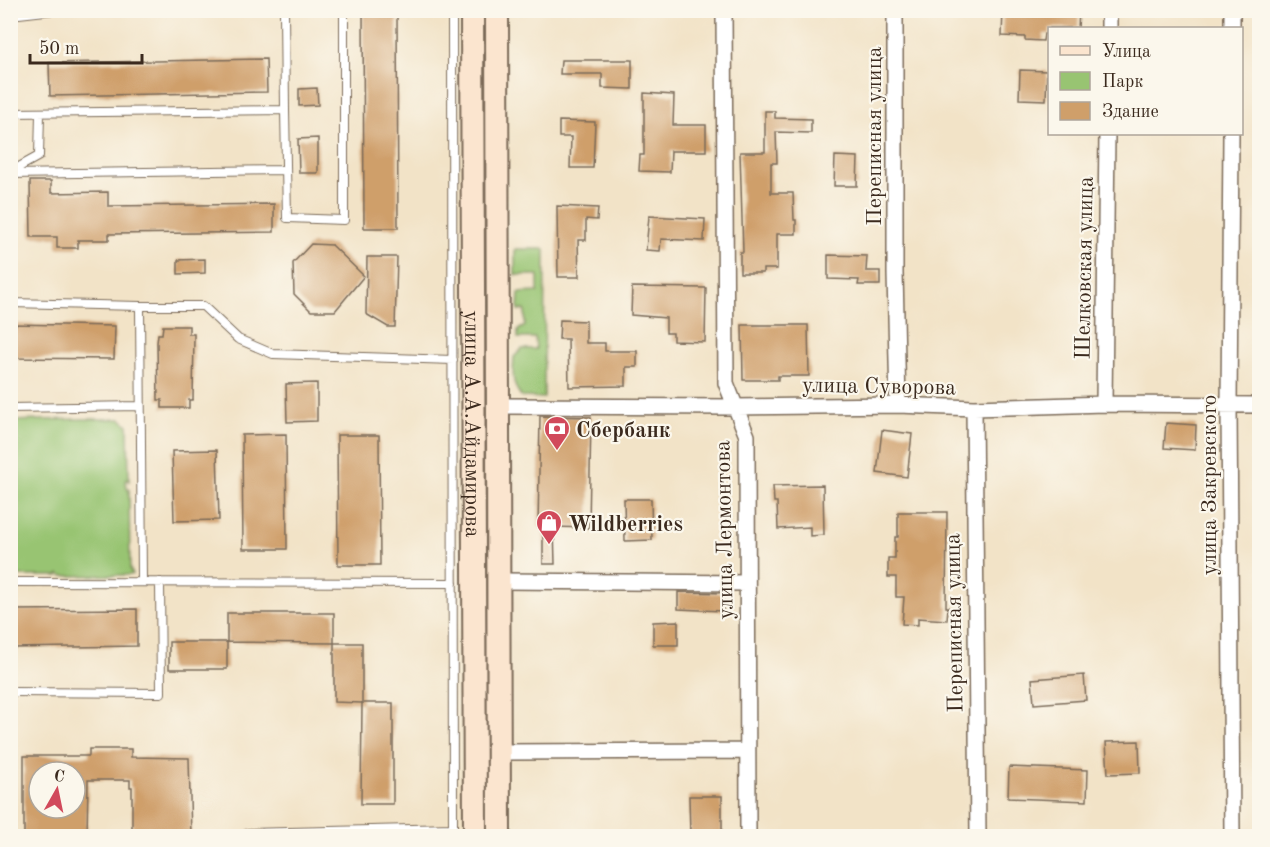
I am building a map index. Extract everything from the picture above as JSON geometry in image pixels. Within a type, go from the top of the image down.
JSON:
[{"type":"main road","name":"улица А.А.Айдамирова","points":[[472,10],[475,837]]},
{"type":"main road","name":"улица А.А.Айдамирова","points":[[497,10],[500,837]]},
{"type":"street","name":"улица Лермонтова","points":[[724,10],[726,383],[747,436],[748,837]]},
{"type":"street","name":"Переписная улица","points":[[896,10],[895,273],[898,405]]},
{"type":"street","points":[[1109,10],[1109,27]]},
{"type":"street","points":[[1232,10],[1232,27]]},
{"type":"street","name":"Шелковская улица","points":[[1104,404],[1107,135]]},
{"type":"street","name":"улица Закревского","points":[[1231,135],[1229,406],[1232,837]]},
{"type":"street","name":"улица Суворова","points":[[499,405],[736,407],[898,405],[974,408],[1104,404],[1260,405]]},
{"type":"street","name":"Переписная улица","points":[[974,408],[978,837]]},
{"type":"street","points":[[499,581],[747,583]]},
{"type":"street","points":[[499,752],[747,751]]},
{"type":"lane","points":[[10,15],[54,10]]},
{"type":"lane","points":[[284,10],[287,218],[344,220],[344,10]]},
{"type":"lane","points":[[248,833],[453,832],[452,10]]},
{"type":"lane","points":[[10,113],[285,110]]},
{"type":"lane","points":[[10,173],[39,156],[40,113]]},
{"type":"lane","points":[[10,173],[286,170]]},
{"type":"lane","points":[[10,303],[203,306],[238,339],[273,354],[453,360]]},
{"type":"lane","points":[[140,306],[142,582]]},
{"type":"lane","points":[[10,408],[140,406]]},
{"type":"lane","points":[[10,582],[453,583]]},
{"type":"lane","points":[[10,692],[160,693],[160,582]]},
{"type":"green space","points":[[515,249],[545,249],[544,398],[522,397],[514,383],[514,357],[522,349],[536,349],[535,338],[518,338],[518,330],[525,326],[525,310],[518,310],[519,293],[538,292],[538,275],[515,275]]},
{"type":"green space","points":[[121,419],[128,425],[129,481],[126,479],[127,489],[129,489],[130,569],[133,574],[11,576],[11,421]]},
{"type":"building","points":[[363,10],[397,10],[398,228],[364,228]]},
{"type":"building","points":[[1003,10],[1079,11],[1078,27],[1048,27],[1048,34],[1044,34],[1043,41],[1002,36]]},
{"type":"building","points":[[266,59],[267,92],[50,96],[49,63]]},
{"type":"building","points":[[561,60],[632,60],[632,89],[602,88],[602,74],[560,74]]},
{"type":"building","points":[[1020,70],[1047,71],[1046,100],[1019,99]]},
{"type":"building","points":[[317,88],[318,105],[299,106],[299,89]]},
{"type":"building","points":[[644,93],[674,95],[673,125],[706,125],[706,151],[671,151],[670,172],[639,171],[640,155],[644,155]]},
{"type":"building","points":[[765,111],[775,111],[775,118],[811,119],[811,133],[776,132],[777,163],[771,163],[771,193],[793,193],[796,234],[777,234],[777,269],[763,269],[763,273],[740,273],[740,252],[743,252],[740,152],[765,152]]},
{"type":"building","points":[[559,121],[595,122],[593,168],[570,168],[571,137],[559,137]]},
{"type":"building","points":[[318,138],[318,173],[299,173],[298,139]]},
{"type":"building","points":[[835,156],[858,157],[857,186],[834,186]]},
{"type":"building","points":[[30,181],[51,181],[51,193],[108,192],[108,206],[274,204],[274,232],[109,234],[109,240],[78,240],[78,248],[57,248],[57,237],[31,237]]},
{"type":"building","points":[[557,206],[598,208],[597,220],[586,219],[586,240],[578,240],[579,277],[558,277]]},
{"type":"building","points":[[649,216],[705,219],[704,241],[661,239],[660,251],[646,250]]},
{"type":"building","points":[[311,244],[332,245],[364,276],[335,311],[311,311],[294,294],[293,263]]},
{"type":"building","points":[[828,255],[867,256],[866,271],[880,271],[880,285],[858,285],[859,280],[828,279]]},
{"type":"building","points":[[367,257],[397,257],[395,327],[388,327],[366,314]]},
{"type":"building","points":[[205,259],[205,273],[178,274],[178,260]]},
{"type":"building","points":[[632,287],[706,288],[705,342],[673,341],[673,333],[666,333],[666,318],[631,315]]},
{"type":"building","points":[[560,320],[586,321],[586,343],[605,343],[605,351],[637,351],[637,367],[626,367],[626,386],[569,387],[568,339],[559,339]]},
{"type":"building","points":[[10,324],[115,326],[114,359],[10,358]]},
{"type":"building","points":[[742,325],[808,325],[809,376],[778,376],[778,380],[743,380]]},
{"type":"building","points":[[163,326],[189,326],[189,334],[194,334],[193,400],[189,400],[189,408],[162,408],[162,400],[158,400],[157,343],[158,334],[162,334]]},
{"type":"building","points":[[317,383],[317,421],[287,422],[286,384]]},
{"type":"building","points":[[540,416],[591,417],[589,528],[554,527],[555,564],[543,564],[543,527],[538,527]]},
{"type":"building","points":[[1166,423],[1196,425],[1195,450],[1164,448]]},
{"type":"building","points":[[882,430],[912,434],[907,477],[877,473]]},
{"type":"building","points":[[286,434],[287,549],[243,549],[242,435]]},
{"type":"building","points":[[337,435],[379,435],[380,565],[338,565]]},
{"type":"building","points":[[217,450],[219,520],[174,521],[172,451]]},
{"type":"building","points":[[823,485],[824,535],[810,536],[810,527],[778,529],[777,502],[774,502],[773,486]]},
{"type":"building","points":[[624,499],[651,499],[652,540],[625,541]]},
{"type":"building","points":[[898,512],[947,512],[947,620],[918,618],[918,625],[902,624],[904,597],[896,597],[896,577],[888,577],[888,558],[895,558]]},
{"type":"building","points":[[678,592],[724,593],[723,611],[678,609]]},
{"type":"building","points":[[137,609],[137,646],[10,648],[10,610]]},
{"type":"building","points":[[227,613],[334,613],[334,643],[227,642]]},
{"type":"building","points":[[678,621],[678,645],[653,645],[653,622]]},
{"type":"building","points":[[169,642],[227,642],[227,669],[169,669]]},
{"type":"building","points":[[334,643],[362,643],[362,703],[334,702]]},
{"type":"building","points":[[1084,675],[1086,700],[1034,704],[1032,679]]},
{"type":"building","points":[[362,703],[393,703],[393,804],[361,804]]},
{"type":"building","points":[[1139,741],[1140,773],[1108,774],[1106,742]]},
{"type":"building","points":[[89,749],[131,749],[131,757],[189,758],[191,837],[132,837],[130,780],[88,780],[87,836],[24,836],[24,756],[89,756]]},
{"type":"building","points":[[1009,767],[1088,770],[1087,801],[1008,798]]},
{"type":"building","points":[[689,796],[722,796],[722,833],[690,834]]},
{"type":"place","name":"Сбербанк","points":[[557,452]]},
{"type":"place","name":"Wildberries","points":[[549,546]]}]
